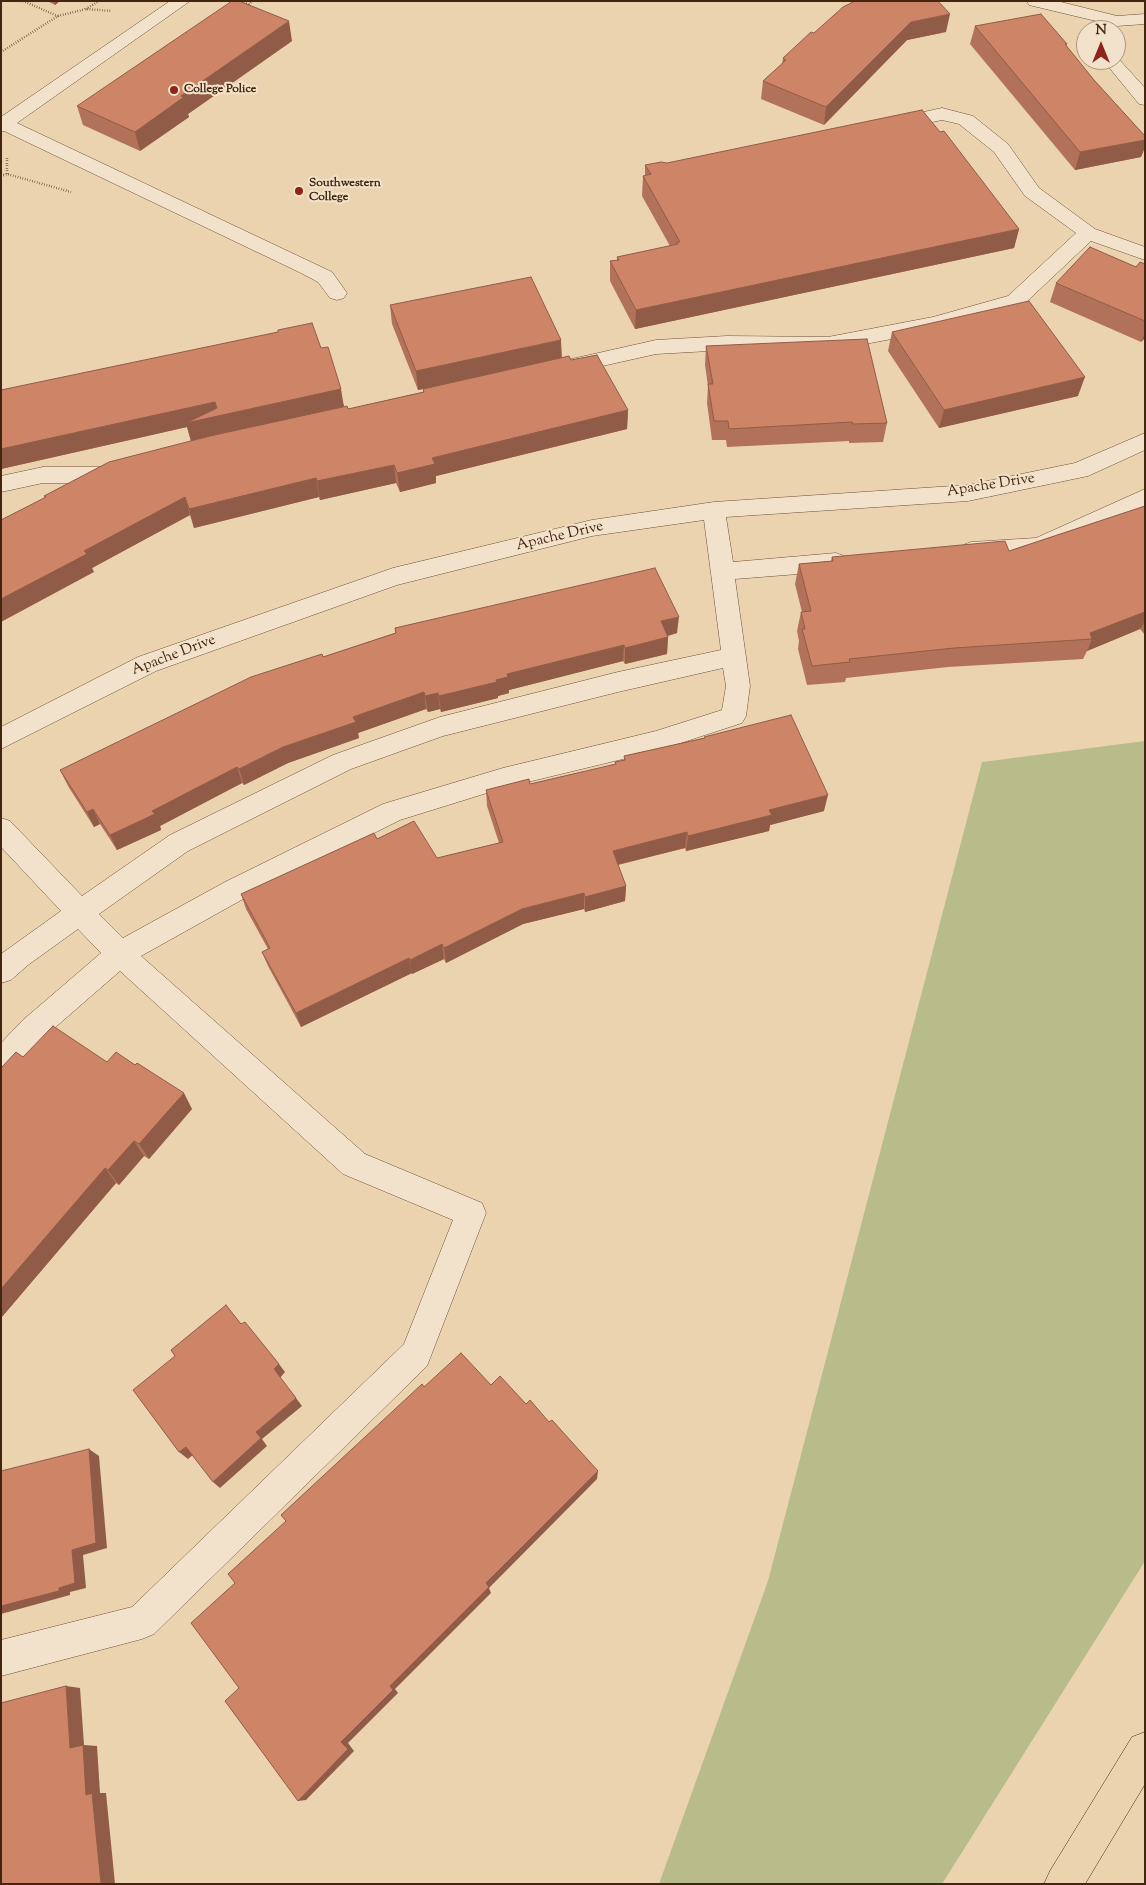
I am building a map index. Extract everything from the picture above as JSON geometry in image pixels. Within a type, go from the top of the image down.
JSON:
[{"type":"main road","points":[[1063,1884],[1145,1750]]},
{"type":"street","points":[[2,125],[182,1]]},
{"type":"street","points":[[1035,1],[1097,20]]},
{"type":"street","points":[[1126,23],[1145,19]]},
{"type":"street","points":[[1120,70],[1145,100]]},
{"type":"street","points":[[876,128],[942,114],[966,120],[1001,148],[1032,192],[1088,233],[1145,254]]},
{"type":"street","points":[[2,125],[308,268],[325,277],[337,294]]},
{"type":"street","points":[[540,372],[656,347],[727,342],[828,344],[934,324],[1015,301],[1088,233]]},
{"type":"street","name":"Apache Drive","points":[[1,739],[147,664],[393,577],[592,528],[714,510],[968,493],[1080,470],[1145,442]]},
{"type":"street","points":[[1,484],[43,475],[110,472],[52,496]]},
{"type":"street","points":[[950,553],[1038,546],[1145,497]]},
{"type":"street","points":[[1,1063],[33,1029],[120,954],[235,890],[392,812],[504,778],[656,741],[733,716],[738,686],[714,510]]},
{"type":"street","points":[[723,571],[861,560]]},
{"type":"street","points":[[1,971],[18,956],[179,842],[342,762],[440,727],[618,682],[734,656]]},
{"type":"street","points":[[1,829],[120,954],[354,1164],[471,1214],[416,1355],[142,1622],[1,1658]]},
{"type":"path","points":[[23,1],[58,16]]},
{"type":"path","points":[[1,52],[58,16],[86,9],[99,1]]},
{"type":"path","points":[[244,1],[249,4],[252,1]]},
{"type":"path","points":[[7,157],[7,174]]},
{"type":"path","points":[[1,176],[7,174],[73,192]]},
{"type":"green space","points":[[1145,741],[1145,1561],[942,1884],[659,1884],[768,1581],[982,762]]},
{"type":"building","points":[[232,1],[239,1],[289,21],[181,96],[184,97],[135,132],[77,106]]},
{"type":"building","points":[[855,1],[938,1],[950,14],[911,22],[826,107],[763,81],[786,60],[783,58],[811,32],[814,33],[843,7]]},
{"type":"building","points":[[1041,14],[1067,44],[1065,44],[1076,58],[1076,70],[1086,70],[1145,136],[1145,140],[1080,152],[975,26]]},
{"type":"building","points":[[922,110],[940,132],[944,131],[1019,229],[636,310],[610,261],[619,260],[617,257],[680,242],[643,176],[651,174],[645,165],[661,162],[667,163]]},
{"type":"building","points":[[1090,247],[1136,267],[1140,262],[1145,264],[1145,321],[1056,283]]},
{"type":"building","points":[[531,277],[561,340],[416,371],[390,305]]},
{"type":"building","points":[[1029,301],[1085,377],[944,410],[892,332]]},
{"type":"building","points":[[312,323],[321,348],[328,347],[341,389],[186,423],[217,408],[215,402],[1,449],[1,390],[278,332],[278,330]]},
{"type":"building","points":[[867,339],[887,423],[853,424],[852,422],[729,429],[728,421],[714,421],[708,384],[713,384],[706,346]]},
{"type":"building","points":[[597,355],[628,410],[432,458],[435,464],[397,473],[394,465],[317,481],[316,478],[189,509],[185,497],[84,551],[87,554],[1,599],[1,520],[109,462],[210,436],[347,406],[348,409],[424,392],[423,389],[569,356],[571,360]]},
{"type":"building","points":[[1145,506],[1145,612],[1090,633],[1092,639],[954,648],[849,659],[850,662],[812,666],[802,629],[805,629],[801,612],[811,611],[799,564],[833,561],[832,557],[1005,541],[1009,551]]},
{"type":"building","points":[[655,568],[679,617],[661,621],[668,637],[625,648],[624,645],[507,674],[508,677],[496,680],[497,682],[439,696],[438,693],[425,696],[424,692],[353,717],[356,722],[283,747],[239,769],[237,767],[152,811],[155,814],[110,835],[93,809],[87,812],[60,770],[251,677],[322,654],[323,657],[396,633],[395,628]]},
{"type":"building","points":[[791,715],[828,795],[769,810],[772,815],[688,836],[687,832],[613,851],[626,886],[585,897],[584,893],[522,909],[444,948],[442,944],[410,960],[409,958],[296,1013],[262,952],[270,948],[241,894],[374,833],[377,839],[414,821],[437,858],[503,842],[486,790],[529,779],[530,784],[616,764],[615,762],[625,760],[624,756],[705,738]]},
{"type":"building","points":[[53,1026],[107,1062],[116,1052],[184,1093],[139,1144],[134,1141],[108,1170],[105,1168],[1,1289],[1,1068],[16,1052],[23,1057]]},
{"type":"building","points":[[226,1305],[241,1324],[245,1322],[279,1364],[274,1369],[296,1398],[256,1432],[261,1438],[213,1482],[186,1447],[179,1452],[133,1390],[175,1356],[171,1350]]},
{"type":"building","points":[[461,1353],[491,1385],[500,1376],[526,1404],[530,1400],[549,1422],[552,1420],[598,1471],[486,1583],[489,1587],[390,1686],[393,1690],[341,1742],[348,1749],[298,1801],[225,1701],[239,1688],[191,1623],[235,1583],[228,1574],[286,1521],[281,1515],[422,1384],[424,1387]]},
{"type":"building","points":[[89,1449],[96,1543],[72,1550],[75,1583],[59,1588],[59,1591],[1,1606],[1,1471]]},
{"type":"building","points":[[66,1686],[70,1748],[83,1745],[86,1795],[92,1793],[101,1884],[1,1884],[1,1703]]},
{"type":"place","name":"College Police","points":[[174,90]]},
{"type":"place","name":"Southwestern College","points":[[299,191]]}]
